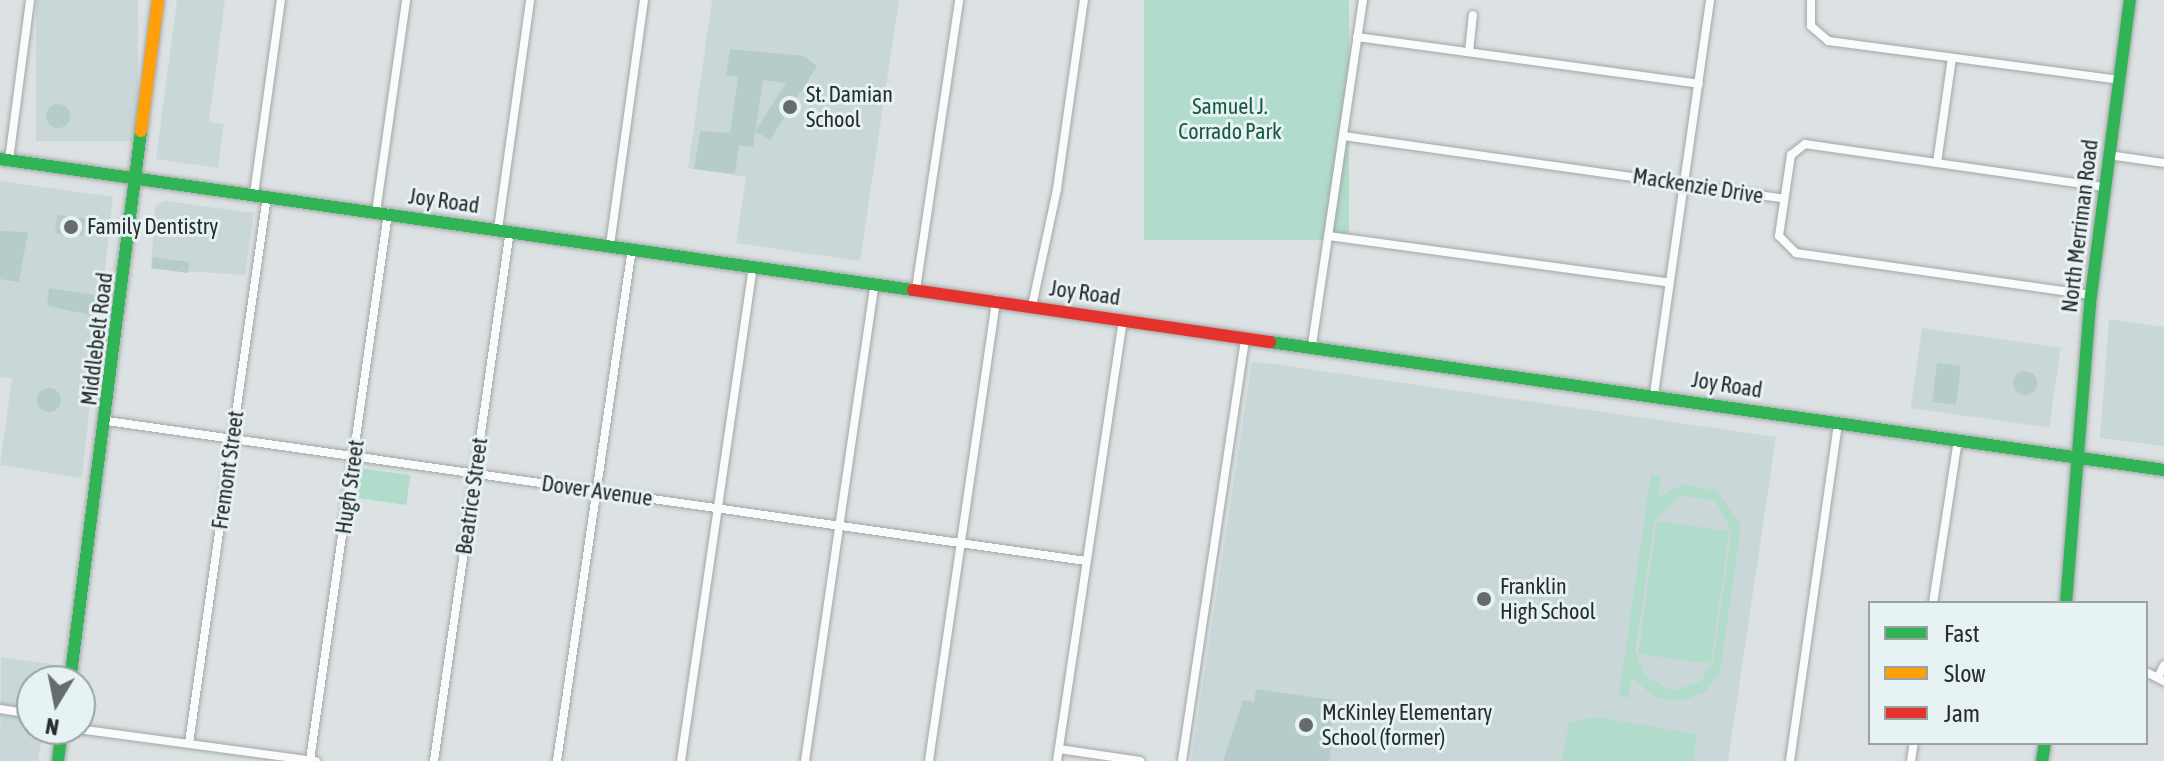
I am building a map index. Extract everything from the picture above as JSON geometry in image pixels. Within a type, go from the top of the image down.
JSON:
[{"type":"street","points":[[5,160],[30,0]]},
{"type":"street","name":"Middlebelt Road","points":[[72,665],[107,421],[158,0]]},
{"type":"street","name":"Fremont Street","points":[[189,743],[232,439],[281,0]]},
{"type":"street","name":"Hugh Street","points":[[313,761],[354,456],[406,0]]},
{"type":"street","name":"Beatrice Street","points":[[434,761],[476,474],[530,0]]},
{"type":"street","points":[[610,245],[644,0]]},
{"type":"street","points":[[916,289],[959,0]]},
{"type":"street","points":[[1032,306],[1057,189],[1084,0]]},
{"type":"street","points":[[1312,345],[1363,0]]},
{"type":"street","points":[[1654,394],[1710,0]]},
{"type":"street","points":[[1811,0],[1814,32],[1834,42],[2119,80]]},
{"type":"street","name":"North Merriman Road","points":[[2066,601],[2091,295],[2130,0]]},
{"type":"street","points":[[1469,52],[1473,15]]},
{"type":"street","points":[[1357,37],[1699,84]]},
{"type":"street","points":[[1937,163],[1952,58]]},
{"type":"street","name":"Mackenzie Drive","points":[[1344,136],[1784,199],[1791,155],[1801,145],[2104,187]]},
{"type":"street","points":[[2109,155],[2164,163]]},
{"type":"street","name":"Joy Road","points":[[5,160],[1654,394],[2164,470]]},
{"type":"street","points":[[1784,199],[1778,240],[1791,252],[2091,295]]},
{"type":"street","points":[[1329,236],[1670,283]]},
{"type":"street","points":[[557,761],[632,248]]},
{"type":"street","points":[[681,761],[753,266]]},
{"type":"street","points":[[805,761],[875,283]]},
{"type":"street","points":[[929,761],[996,300]]},
{"type":"street","points":[[1057,761],[1123,319]]},
{"type":"street","points":[[1182,761],[1245,336]]},
{"type":"street","name":"Dover Avenue","points":[[107,421],[1086,561]]},
{"type":"street","points":[[1790,761],[1838,423]]},
{"type":"street","points":[[1933,601],[1958,439]]},
{"type":"street","points":[[2161,679],[2164,665]]},
{"type":"street","points":[[96,731],[313,761]]},
{"type":"street","points":[[1059,749],[1140,761]]},
{"type":"shaded area","points":[[36,0],[138,0],[138,141],[36,141]]},
{"type":"shaded area","points":[[177,0],[225,0],[209,122],[224,124],[218,168],[156,159]]},
{"type":"shaded area","name":"St. Damian School","points":[[712,0],[899,0],[860,261],[736,243],[746,177],[688,168]]},
{"type":"shaded area","points":[[0,181],[113,197],[82,478],[0,465],[12,379],[0,377]]},
{"type":"shaded area","points":[[165,201],[254,213],[245,275],[151,269],[155,206]]},
{"type":"shaded area","points":[[2109,319],[2164,327],[2164,446],[2100,438]]},
{"type":"shaded area","points":[[1922,328],[2061,347],[2049,428],[1911,408]]},
{"type":"shaded area","name":"Franklin High School","points":[[1252,361],[1776,437],[1728,761],[1191,761]]},
{"type":"shaded area","points":[[1,657],[52,664],[16,665],[16,745],[40,745],[38,761],[0,761]]},
{"type":"green space","name":"Samuel J. Corrado Park","points":[[1144,0],[1349,0],[1349,240],[1144,240]]},
{"type":"green space","points":[[359,468],[410,475],[406,505],[355,498]]},
{"type":"green space","points":[[1651,474],[1661,476],[1658,497],[1685,484],[1717,491],[1741,525],[1720,672],[1706,691],[1683,701],[1655,698],[1632,677],[1628,698],[1619,696]],"holes":[[[1681,495],[1716,502],[1732,532],[1713,662],[1701,681],[1673,691],[1645,677],[1635,650],[1654,522]]]},
{"type":"green space","points":[[1657,521],[1729,531],[1711,664],[1638,654]]},
{"type":"green space","points":[[1597,717],[1697,734],[1693,761],[1562,761],[1569,723]]},
{"type":"building","name":"St. Damian School","points":[[730,49],[803,56],[817,66],[770,140],[755,131],[753,147],[739,145],[735,174],[694,169],[700,131],[730,133],[738,77],[726,75]],"holes":[[[763,80],[786,83],[756,130]]]},
{"type":"building","points":[[53,104],[63,104],[70,111],[70,121],[63,128],[53,128],[46,121],[46,111]]},
{"type":"building","name":"Family Dentistry","points":[[57,215],[85,218],[83,236],[55,233]]},
{"type":"building","points":[[0,231],[28,232],[19,282],[0,279]]},
{"type":"building","points":[[153,257],[190,262],[188,273],[151,268]]},
{"type":"building","points":[[49,288],[100,296],[101,310],[97,316],[47,306]]},
{"type":"building","points":[[1937,363],[1961,366],[1956,405],[1932,402]]},
{"type":"building","points":[[2025,371],[2034,374],[2037,383],[2034,392],[2025,395],[2016,392],[2013,383],[2016,374]]},
{"type":"building","points":[[49,388],[57,392],[61,400],[57,408],[49,412],[41,408],[37,400],[41,392]]},
{"type":"building","name":"McKinley Elementary School (former)","points":[[1256,689],[1333,700],[1330,761],[1223,761],[1243,700],[1254,702]]},
{"type":"traffic: fast","points":[[2066,601],[2091,295],[2130,0]]},
{"type":"traffic: fast","points":[[72,665],[141,131]]},
{"type":"traffic: fast","points":[[0,159],[913,290]]},
{"type":"traffic: fast","points":[[1270,342],[2164,470]]},
{"type":"traffic: fast","points":[[58,761],[60,745]]},
{"type":"traffic: fast","points":[[2042,761],[2045,745]]},
{"type":"traffic: slow","points":[[141,131],[158,0]]},
{"type":"traffic: jam","points":[[913,290],[1270,342]]},
{"type":"place","name":"St. Damian School","points":[[790,107]]},
{"type":"place","name":"Family Dentistry","points":[[71,227]]},
{"type":"place","name":"Franklin High School","points":[[1484,599]]},
{"type":"place","name":"McKinley Elementary School (former)","points":[[1306,725]]}]
